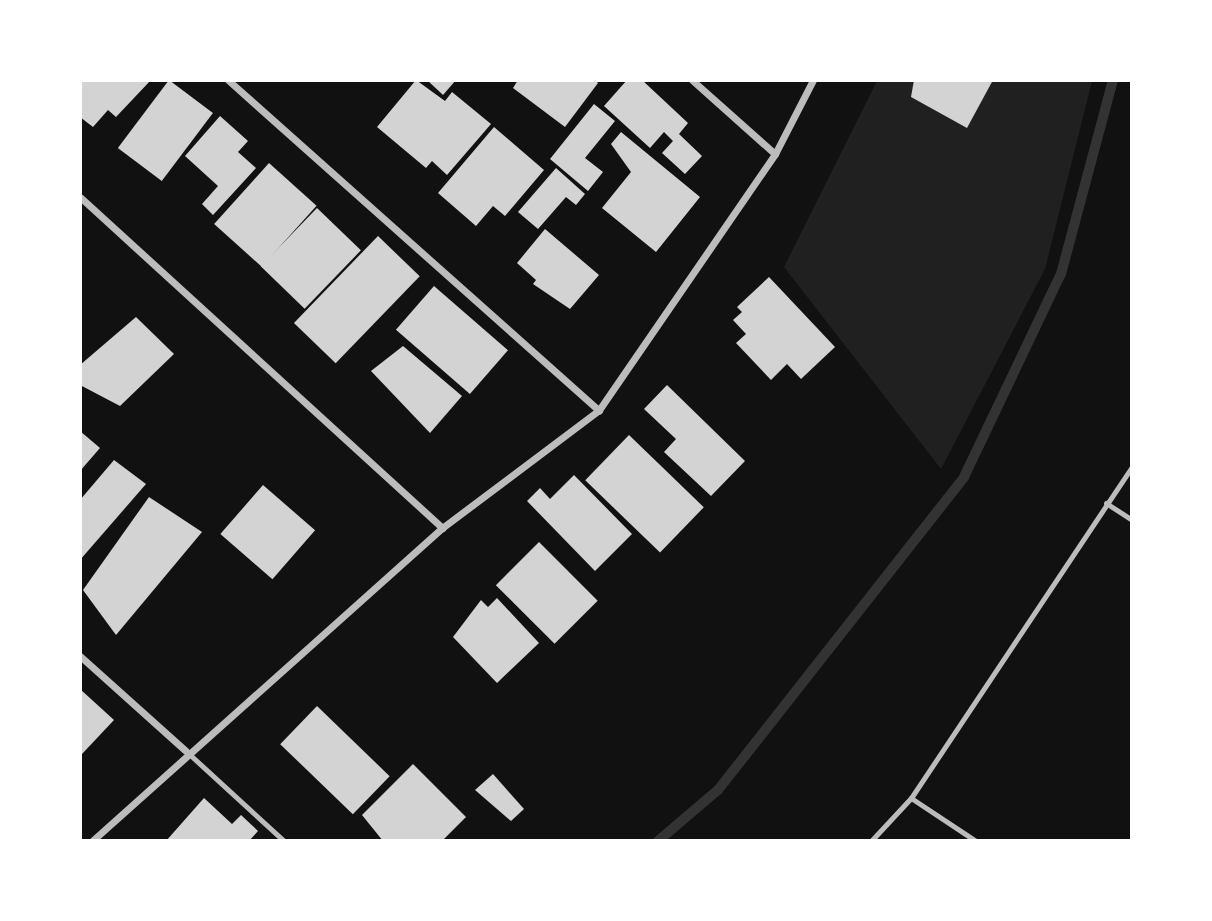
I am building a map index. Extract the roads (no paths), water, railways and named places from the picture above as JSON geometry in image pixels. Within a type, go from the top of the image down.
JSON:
[{"type":"street","points":[[228,80],[598,410]]},
{"type":"street","points":[[692,80],[775,154]]},
{"type":"street","points":[[92,841],[186,751],[442,528],[598,410],[775,154],[813,80]]},
{"type":"street","points":[[80,197],[442,528]]},
{"type":"street","points":[[80,656],[186,751]]},
{"type":"lane","points":[[872,841],[911,798],[1132,466]]},
{"type":"lane","points":[[1106,503],[1132,520]]},
{"type":"lane","points":[[186,751],[284,841]]},
{"type":"lane","points":[[911,798],[976,841]]},
{"type":"waterway","points":[[658,841],[718,790],[964,477],[1061,274],[1113,80]]}]
